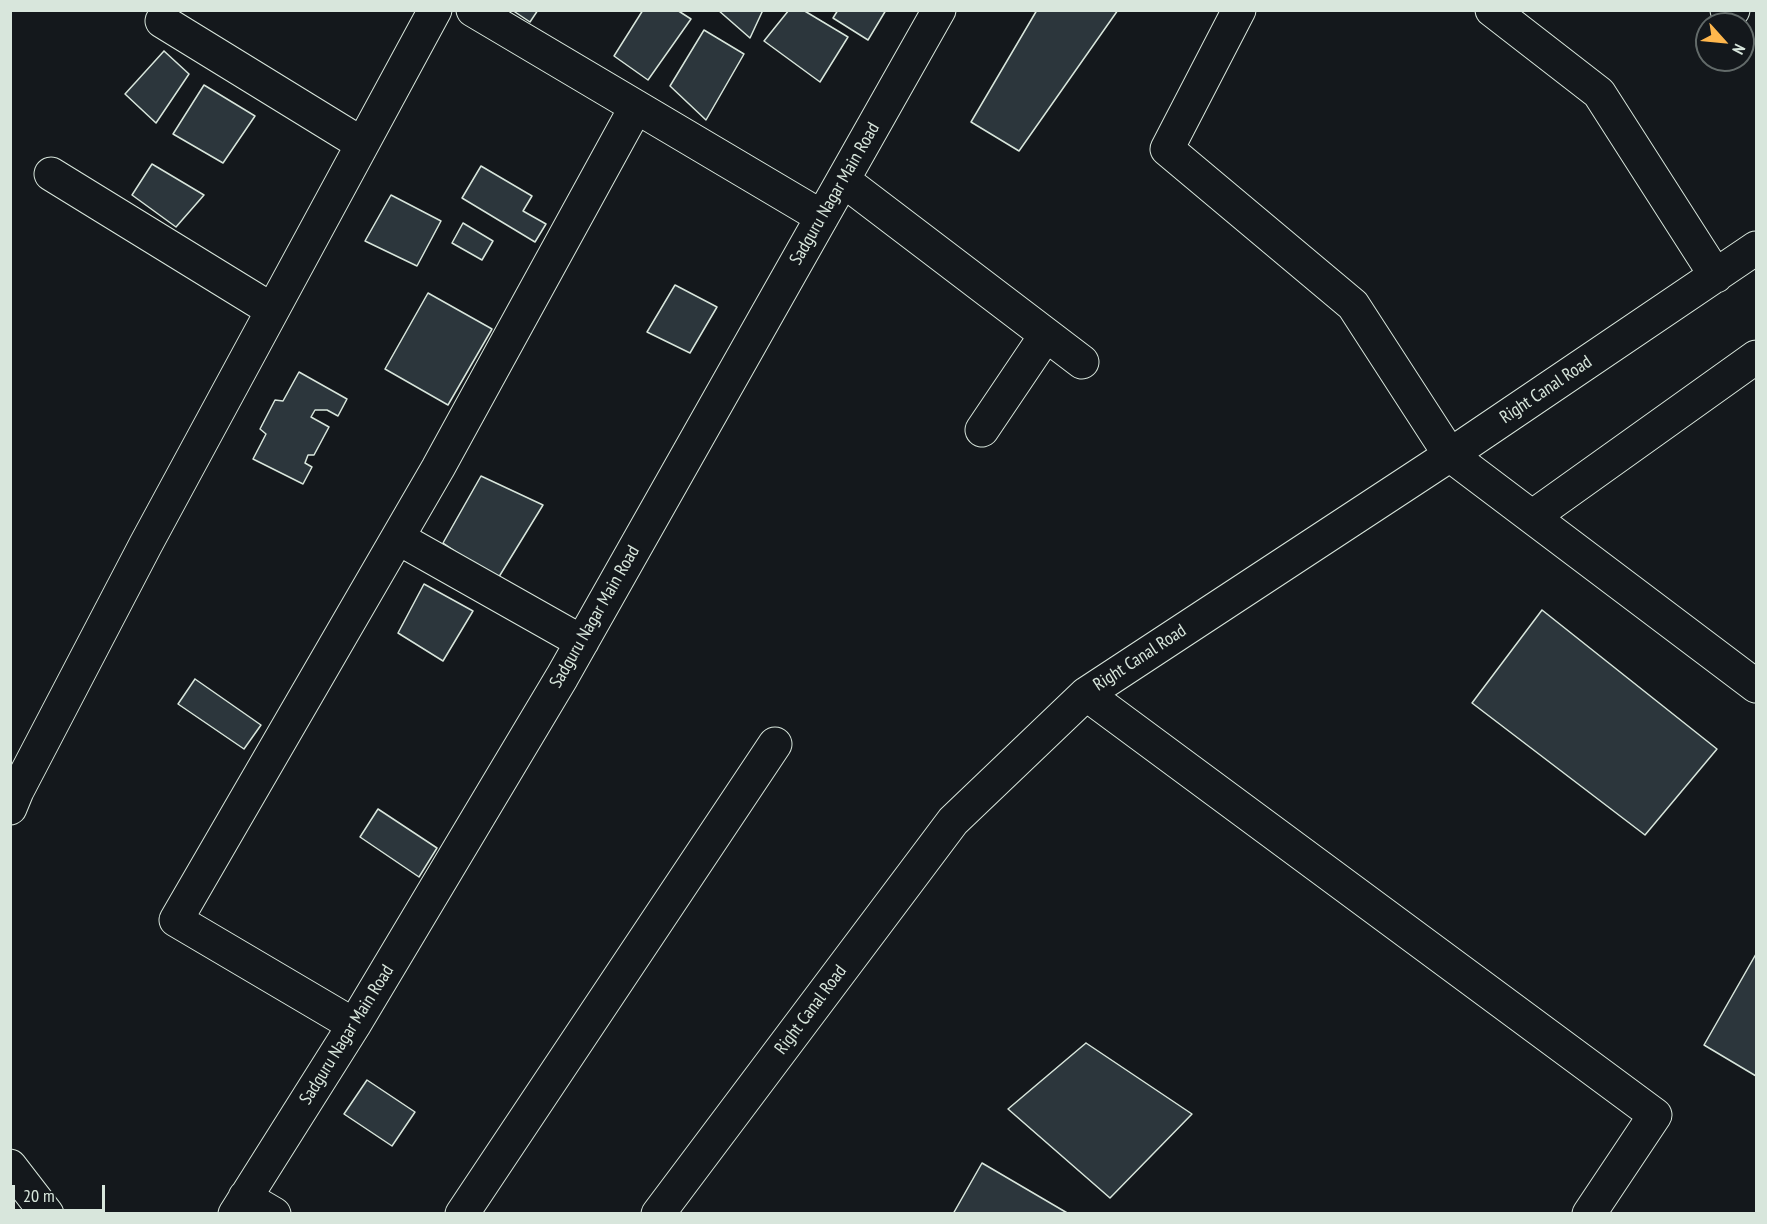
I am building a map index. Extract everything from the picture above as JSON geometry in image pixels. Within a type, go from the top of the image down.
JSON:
[{"type":"street","points":[[10,808],[146,544],[435,10]]},
{"type":"street","points":[[473,10],[822,217]]},
{"type":"street","name":"Sadguru Nagar Main Road","points":[[240,1205],[354,1025],[582,642],[939,10]]},
{"type":"street","points":[[1239,10],[1167,149],[1353,305],[1450,455],[1756,686]]},
{"type":"street","points":[[1492,10],[1599,93],[1716,276]]},
{"type":"street","points":[[1727,10],[1729,13],[1732,10]]},
{"type":"street","points":[[162,21],[362,144]]},
{"type":"street","points":[[354,1025],[176,920],[398,538],[636,107]]},
{"type":"street","points":[[51,174],[272,310]]},
{"type":"street","points":[[843,180],[1082,363]]},
{"type":"street","name":"Right Canal Road","points":[[658,1214],[953,821],[1086,694],[1450,455],[1756,248]]},
{"type":"street","points":[[982,430],[1046,335]]},
{"type":"street","points":[[1532,517],[1756,357]]},
{"type":"street","points":[[398,538],[582,642]]},
{"type":"street","points":[[1086,694],[1655,1115],[1589,1214]]},
{"type":"street","points":[[462,1214],[775,744]]},
{"type":"street","points":[[10,1166],[46,1214]]},
{"type":"street","points":[[240,1205],[274,1214]]},
{"type":"building","points":[[512,10],[538,10],[530,22]]},
{"type":"building","points":[[643,10],[677,10],[691,19],[648,80],[614,56]]},
{"type":"building","points":[[718,10],[763,10],[750,38]]},
{"type":"building","points":[[789,10],[803,10],[848,37],[820,82],[764,41]]},
{"type":"building","points":[[838,10],[886,10],[868,40],[833,18]]},
{"type":"building","points":[[1037,10],[1118,10],[1019,151],[971,122]]},
{"type":"building","points":[[704,30],[744,54],[706,120],[670,86]]},
{"type":"building","points":[[164,51],[189,74],[156,123],[125,94]]},
{"type":"building","points":[[204,85],[255,116],[223,163],[173,134]]},
{"type":"building","points":[[152,164],[204,195],[176,227],[132,195]]},
{"type":"building","points":[[481,166],[532,196],[523,211],[546,224],[535,242],[462,198]]},
{"type":"building","points":[[391,195],[441,221],[417,266],[365,241]]},
{"type":"building","points":[[463,223],[493,241],[482,260],[452,243]]},
{"type":"building","points":[[675,285],[717,307],[690,353],[647,332]]},
{"type":"building","points":[[428,293],[492,329],[448,405],[385,369]]},
{"type":"building","points":[[299,372],[347,399],[338,416],[327,410],[315,410],[311,417],[329,427],[314,455],[308,455],[305,463],[312,467],[303,484],[253,459],[266,434],[260,429],[275,400],[283,401]]},
{"type":"building","points":[[481,476],[543,505],[497,580],[443,543]]},
{"type":"building","points":[[424,584],[473,611],[443,661],[398,633]]},
{"type":"building","points":[[1542,610],[1717,749],[1645,835],[1472,703]]},
{"type":"building","points":[[195,679],[261,725],[244,749],[178,704]]},
{"type":"building","points":[[378,809],[437,848],[419,877],[360,837]]},
{"type":"building","points":[[1756,954],[1756,1076],[1704,1045]]},
{"type":"building","points":[[1086,1043],[1192,1114],[1110,1198],[1008,1109]]},
{"type":"building","points":[[367,1080],[415,1112],[392,1146],[344,1114]]},
{"type":"building","points":[[982,1163],[1069,1214],[953,1214]]}]
